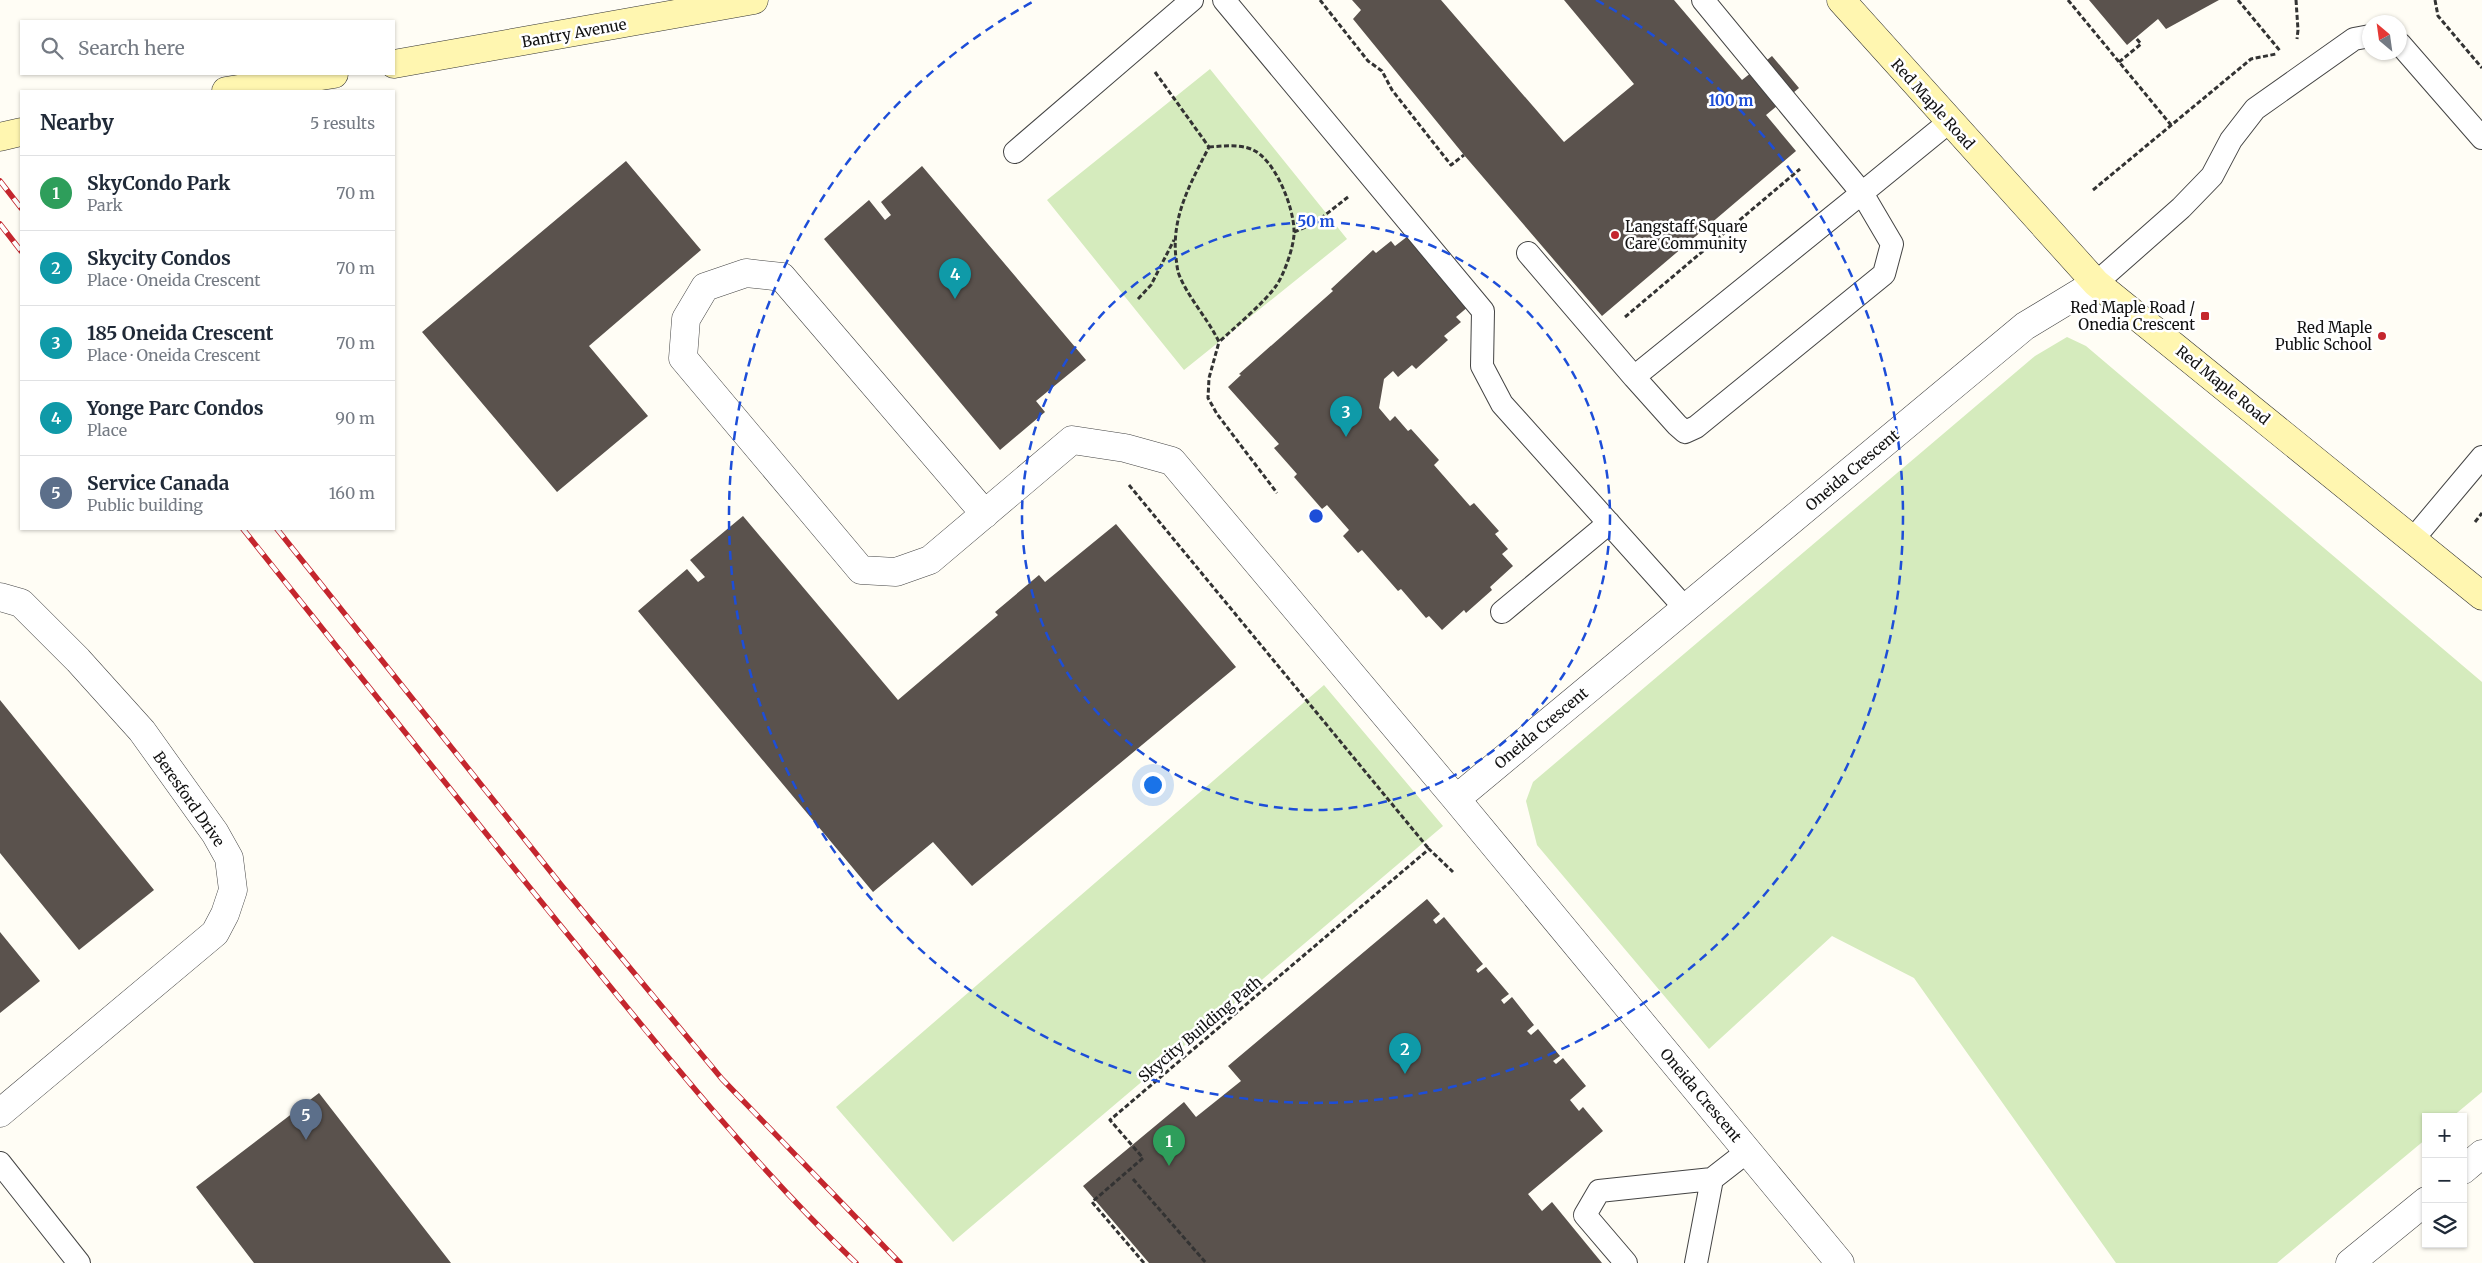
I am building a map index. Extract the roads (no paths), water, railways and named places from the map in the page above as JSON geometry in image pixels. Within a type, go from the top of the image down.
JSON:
[{"type":"street","name":"Bantry Avenue","points":[[395,64],[754,0]]},
{"type":"street","name":"Red Maple Road","points":[[1841,0],[2096,283],[2414,538],[2482,596]]},
{"type":"street","points":[[232,90],[328,75]]},
{"type":"street","points":[[0,137],[20,132]]},
{"type":"street","points":[[985,514],[782,277],[746,273],[705,287],[686,319],[683,358],[861,570],[896,572],[930,560],[985,514],[1072,440],[1125,448],[1172,461],[1456,799]]},
{"type":"street","name":"Oneida Crescent","points":[[1840,1263],[1456,799],[2025,326],[2096,283]]},
{"type":"street","name":"Beresford Drive","points":[[0,597],[21,603],[78,660],[142,732],[216,833],[229,858],[233,890],[225,914],[215,933],[0,1113]]},
{"type":"street","points":[[2467,1167],[2482,1154]]},
{"type":"street","points":[[2350,1263],[2422,1203]]},
{"type":"lane","points":[[1015,152],[1192,0]]},
{"type":"lane","points":[[1224,0],[1483,311],[1482,366],[1502,404],[1685,608]]},
{"type":"lane","points":[[1528,253],[1634,377],[1677,426],[1685,432],[1704,421],[1884,274],[1892,244],[1862,193],[1703,0]]},
{"type":"lane","points":[[2096,283],[2180,208],[2212,176],[2231,140],[2255,109],[2354,39],[2362,38]]},
{"type":"lane","points":[[2407,52],[2482,138]]},
{"type":"lane","points":[[1634,377],[1949,122]]},
{"type":"lane","points":[[2414,538],[2482,458]]},
{"type":"lane","points":[[1502,612],[1609,523]]},
{"type":"lane","points":[[1626,1263],[1585,1215],[1599,1191],[1712,1179],[1748,1151]]},
{"type":"lane","points":[[0,1163],[79,1263]]},
{"type":"lane","points":[[1696,1263],[1712,1179]]},
{"type":"railway","points":[[0,181],[20,207]]},
{"type":"railway","points":[[0,224],[20,250]]},
{"type":"railway","points":[[244,530],[490,839],[675,1066],[781,1187],[856,1263]]},
{"type":"railway","points":[[278,530],[562,886],[722,1079],[900,1263]]},
{"type":"place","name":"Langstaff Square Care Community","points":[[1615,235]]},
{"type":"place","name":"Yonge Parc Condos","points":[[955,299]]},
{"type":"place","name":"Red Maple Road / Onedia Crescent","points":[[2205,316]]},
{"type":"place","name":"Red Maple Public School","points":[[2382,336]]},
{"type":"place","name":"185 Oneida Crescent","points":[[1346,437]]},
{"type":"place","name":"Skycity Condos","points":[[1405,1074]]},
{"type":"place","name":"Service Canada","points":[[306,1140]]},
{"type":"place","name":"SkyCondo Park","points":[[1169,1166]]}]
